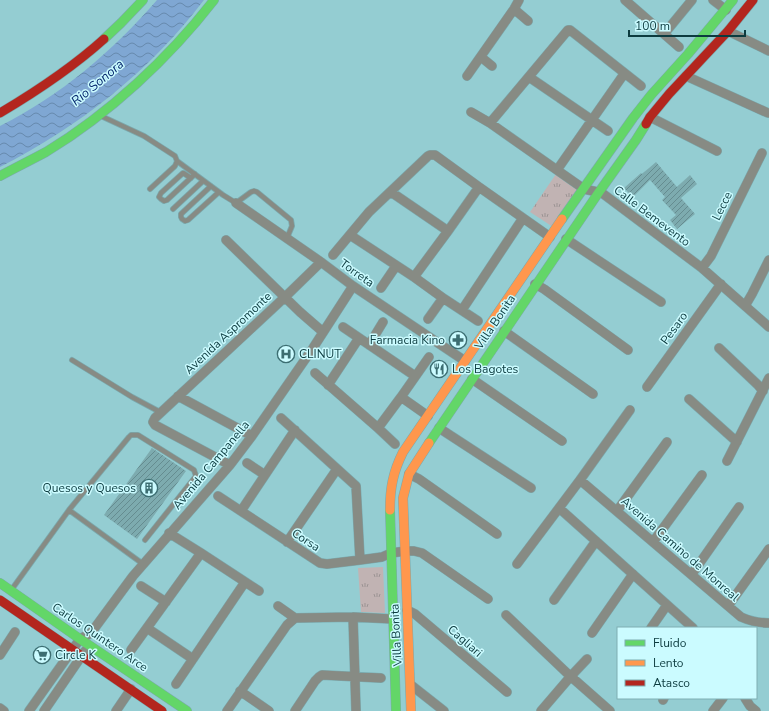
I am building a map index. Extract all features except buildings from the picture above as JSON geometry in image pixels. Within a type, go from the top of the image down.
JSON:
[{"type":"street","points":[[0,113],[19,102],[70,67],[112,32],[143,0]]},
{"type":"street","points":[[0,176],[47,150],[76,131],[119,99],[152,69],[191,29],[214,0]]},
{"type":"street","points":[[467,76],[520,0]]},
{"type":"street","points":[[625,0],[679,47]]},
{"type":"street","points":[[664,34],[692,0]]},
{"type":"street","name":"Villa Bonita","points":[[396,711],[390,501],[391,482],[397,464],[403,452],[465,361],[633,118],[668,75],[688,54],[720,5],[733,0]]},
{"type":"street","name":"Villa Bonita","points":[[412,711],[403,498],[409,474],[504,331],[636,140],[650,117],[658,106],[728,31],[753,0]]},
{"type":"street","points":[[514,9],[528,21]]},
{"type":"street","points":[[490,123],[567,30],[569,30],[641,86]]},
{"type":"street","points":[[728,31],[769,51]]},
{"type":"street","points":[[481,57],[492,66]]},
{"type":"street","points":[[557,170],[624,74]]},
{"type":"street","points":[[686,76],[768,112]]},
{"type":"street","points":[[529,77],[608,131]]},
{"type":"street","name":"Calle Bemevento","points":[[472,112],[584,188],[602,193],[702,268],[769,326]]},
{"type":"street","points":[[650,117],[717,151]]},
{"type":"street","name":"Lecce","points":[[702,268],[711,256],[762,153]]},
{"type":"street","points":[[333,255],[369,212],[428,156],[432,154],[550,237]]},
{"type":"street","points":[[414,277],[448,232],[479,187]]},
{"type":"street","points":[[391,192],[448,232]]},
{"type":"street","name":"Torreta","points":[[236,203],[353,286],[465,361]]},
{"type":"street","points":[[462,310],[524,218]]},
{"type":"street","points":[[350,235],[478,321]]},
{"type":"street","points":[[226,240],[300,312],[323,332]]},
{"type":"street","points":[[566,240],[661,302]]},
{"type":"street","points":[[745,306],[769,260]]},
{"type":"street","name":"Avenida Aspromonte","points":[[230,465],[155,425],[153,422],[160,412],[321,262]]},
{"type":"street","points":[[380,288],[396,266]]},
{"type":"street","points":[[536,284],[628,350]]},
{"type":"street","name":"Pesaro","points":[[647,387],[720,284]]},
{"type":"street","name":"Avenida Campanella","points":[[80,639],[91,633],[132,576],[230,465],[305,360],[353,286]]},
{"type":"street","points":[[428,320],[443,298]]},
{"type":"street","points":[[369,345],[383,322]]},
{"type":"street","points":[[343,327],[415,376]]},
{"type":"street","points":[[504,331],[593,394]]},
{"type":"street","points":[[328,385],[359,338]]},
{"type":"street","points":[[719,348],[763,391]]},
{"type":"street","points":[[378,428],[429,357]]},
{"type":"street","points":[[315,373],[378,428],[394,444]]},
{"type":"street","points":[[728,461],[769,378]]},
{"type":"street","points":[[472,379],[562,441]]},
{"type":"street","points":[[178,396],[252,436]]},
{"type":"street","points":[[400,397],[428,416]]},
{"type":"street","points":[[690,399],[737,442]]},
{"type":"street","points":[[517,564],[630,410]]},
{"type":"street","points":[[281,418],[356,486],[360,560]]},
{"type":"street","points":[[439,428],[531,488]]},
{"type":"street","points":[[241,511],[295,430]]},
{"type":"street","points":[[617,511],[667,442]]},
{"type":"street","points":[[247,463],[265,475]]},
{"type":"street","points":[[287,542],[338,469]]},
{"type":"street","points":[[409,474],[419,479],[497,534]]},
{"type":"street","points":[[653,542],[702,475]]},
{"type":"street","name":"Avenida Camino de Monreal","points":[[580,480],[741,617],[750,621],[769,624]]},
{"type":"street","name":"Corsa","points":[[218,496],[316,561],[323,564],[382,557],[391,553],[414,551],[422,553],[488,599]]},
{"type":"street","points":[[692,574],[739,507]]},
{"type":"street","points":[[559,508],[692,627]]},
{"type":"street","points":[[169,533],[259,591]]},
{"type":"street","points":[[554,600],[596,541]]},
{"type":"street","points":[[728,606],[769,548]]},
{"type":"street","points":[[131,650],[201,553]]},
{"type":"street","points":[[592,633],[633,574]]},
{"type":"street","points":[[176,684],[245,582]]},
{"type":"street","name":"Carlos Quintero Arce","points":[[0,583],[187,711]]},
{"type":"street","points":[[141,586],[166,602]]},
{"type":"street","points":[[0,600],[162,711]]},
{"type":"street","points":[[652,627],[667,605]]},
{"type":"street","points":[[278,606],[295,618]]},
{"type":"street","name":"Cagliari","points":[[407,610],[415,614],[506,692]]},
{"type":"street","points":[[506,615],[610,711]]},
{"type":"street","points":[[353,617],[356,711]]},
{"type":"street","points":[[227,711],[287,624],[295,618],[353,617],[393,619]]},
{"type":"street","points":[[147,628],[193,659]]},
{"type":"street","points":[[2,649],[15,632]]},
{"type":"street","name":"Avenida Campanella","points":[[89,645],[91,633]]},
{"type":"street","points":[[29,711],[80,639]]},
{"type":"street","points":[[44,711],[89,645]]},
{"type":"street","points":[[541,711],[587,660]]},
{"type":"street","points":[[295,711],[315,681],[322,675],[381,678]]},
{"type":"street","points":[[411,685],[444,711]]},
{"type":"street","points":[[116,711],[131,690]]},
{"type":"street","points":[[240,691],[269,711]]},
{"type":"street","points":[[713,711],[721,699]]},
{"type":"street","points":[[746,699],[750,706],[756,711]]},
{"type":"street","points":[[0,708],[4,711]]},
{"type":"lane","points":[[98,115],[144,136],[175,156],[177,161],[193,176]]},
{"type":"lane","points":[[150,189],[175,166],[177,161]]},
{"type":"lane","points":[[193,176],[167,200],[164,201],[161,199],[161,194],[183,173],[193,176],[203,180],[236,203],[254,191],[291,220],[292,224],[286,238]]},
{"type":"lane","points":[[173,209],[203,180]]},
{"type":"lane","points":[[211,186],[181,214],[182,219],[185,221],[188,220],[219,192]]},
{"type":"lane","points":[[72,360],[132,397],[160,412]]},
{"type":"lane","points":[[11,591],[69,510],[131,435],[138,435],[194,470],[196,476],[145,540]]},
{"type":"lane","points":[[69,510],[143,564]]},
{"type":"green space","points":[[556,174],[579,189],[553,227],[530,212]]},
{"type":"green space","points":[[383,567],[385,613],[361,612],[358,568]]},
{"type":"water","name":"Rio Sonora","points":[[157,0],[204,0],[160,51],[111,95],[58,134],[0,167],[0,126],[44,101],[84,71],[122,37]]},
{"type":"traffic: fast","points":[[104,39],[143,0]]},
{"type":"traffic: fast","points":[[0,176],[46,152],[69,137],[137,84],[178,43],[214,0]]},
{"type":"traffic: fast","points":[[562,219],[633,118],[733,0]]},
{"type":"traffic: fast","points":[[429,443],[646,124]]},
{"type":"traffic: fast","points":[[390,510],[396,711]]},
{"type":"traffic: fast","points":[[0,583],[187,711]]},
{"type":"traffic: slow","points":[[390,510],[393,480],[403,452],[562,219]]},
{"type":"traffic: slow","points":[[411,711],[403,498],[409,474],[429,443]]},
{"type":"traffic: jam","points":[[646,124],[669,94],[728,31],[753,0]]},
{"type":"traffic: jam","points":[[0,113],[54,78],[104,39]]},
{"type":"traffic: jam","points":[[0,600],[162,711]]},
{"type":"place","name":"Farmacia Kino","points":[[458,340]]},
{"type":"place","name":"CLINUT","points":[[286,354]]},
{"type":"place","name":"Los Bagotes","points":[[439,369]]},
{"type":"place","name":"Quesos y Quesos","points":[[149,488]]},
{"type":"place","name":"Circle K","points":[[42,655]]}]
